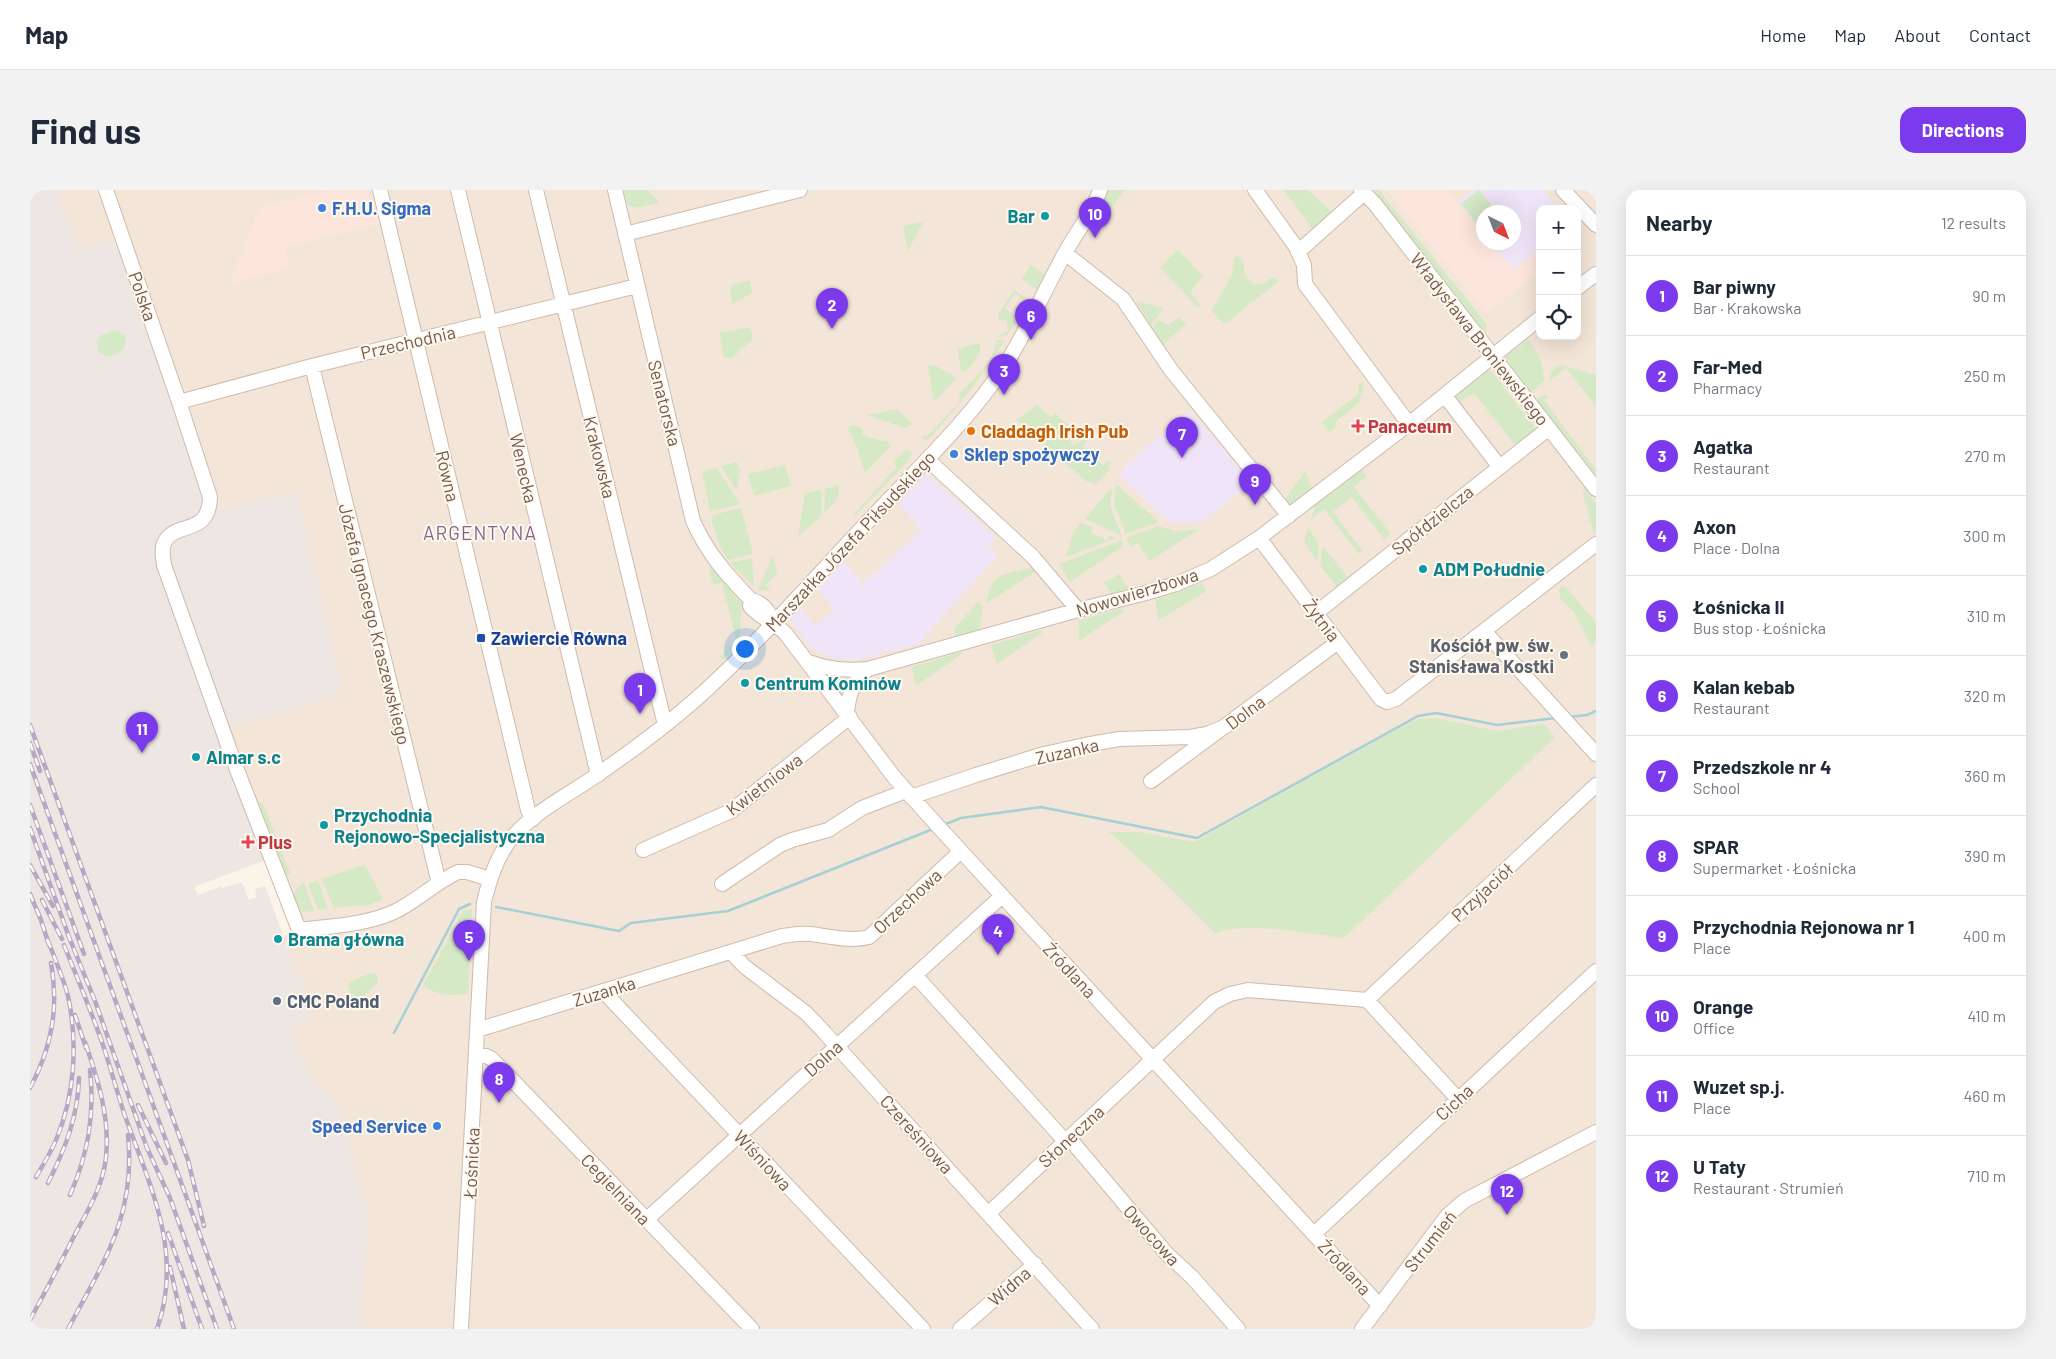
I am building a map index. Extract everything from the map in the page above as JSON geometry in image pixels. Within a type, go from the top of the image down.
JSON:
[{"type":"street","name":"Polska","points":[[106,190],[180,402],[210,497],[210,508],[207,515],[199,523],[171,535],[165,541],[162,551],[164,565],[234,762],[299,930],[384,916],[402,907],[439,883]]},
{"type":"street","name":"Równa","points":[[380,190],[528,810],[533,818]]},
{"type":"street","name":"Wenecka","points":[[458,190],[598,775]]},
{"type":"street","name":"Krakowska","points":[[536,190],[665,725]]},
{"type":"street","name":"Senatorska","points":[[615,190],[694,521],[706,549],[720,568],[753,606],[757,601],[771,613],[773,622]]},
{"type":"street","points":[[625,234],[800,190]]},
{"type":"street","points":[[1255,190],[1298,252],[1304,265],[1305,284],[1409,424]]},
{"type":"street","points":[[1563,190],[1596,225]]},
{"type":"street","points":[[1298,252],[1363,191]]},
{"type":"street","name":"Władysława Broniewskiego","points":[[1363,191],[1596,489]]},
{"type":"street","name":"Marszałka Józefa Piłsudskiego","points":[[490,879],[508,844],[533,818],[598,775],[665,725],[706,690],[760,636],[972,410],[1004,366],[1041,302],[1098,192]]},
{"type":"street","points":[[1065,253],[1122,298],[1166,364],[1289,516]]},
{"type":"street","points":[[1581,285],[1596,274]]},
{"type":"street","name":"Przechodnia","points":[[180,402],[312,366],[637,286]]},
{"type":"street","name":"Nowowierzbowa","points":[[809,662],[826,668],[843,670],[868,669],[1078,610],[1146,593],[1200,575],[1230,558],[1289,516],[1445,396],[1492,355],[1536,321]]},
{"type":"street","name":"Józefa Ignacego Kraszewskiego","points":[[312,366],[439,883]]},
{"type":"street","points":[[1445,396],[1500,466]]},
{"type":"street","name":"Spółdzielcza","points":[[1316,613],[1549,428]]},
{"type":"street","points":[[927,459],[1032,557],[1078,610]]},
{"type":"street","name":"Żytnia","points":[[1259,538],[1385,701],[1391,702],[1396,699],[1484,631]]},
{"type":"street","points":[[1596,544],[1484,631],[1596,754]]},
{"type":"street","points":[[753,606],[760,636]]},
{"type":"street","name":"Źródlana","points":[[773,622],[786,634],[809,662],[909,794],[1380,1306]]},
{"type":"street","name":"Dolna","points":[[1151,781],[1338,642]]},
{"type":"street","points":[[848,715],[850,693],[854,682],[868,669]]},
{"type":"street","name":"Kwietniowa","points":[[643,850],[731,811],[848,715]]},
{"type":"street","name":"Zuzanka","points":[[722,884],[780,846],[792,840],[828,830],[862,808],[1044,754],[1119,739],[1190,737],[1207,734],[1226,726]]},
{"type":"street","name":"Przyjaciół","points":[[1367,1000],[1596,784]]},
{"type":"street","name":"Orzechowa","points":[[731,952],[793,935],[808,934],[862,939],[869,937],[961,851]]},
{"type":"street","points":[[439,883],[458,872],[467,872],[490,879]]},
{"type":"street","name":"Łośnicka","points":[[461,1329],[484,902],[490,879]]},
{"type":"street","name":"Dolna","points":[[646,1220],[1002,896]]},
{"type":"street","name":"Zuzanka","points":[[478,1030],[731,952]]},
{"type":"street","name":"Czereśniowa","points":[[731,952],[744,966],[806,1013],[837,1045],[1092,1329]]},
{"type":"street","name":"Cicha","points":[[1314,1234],[1596,971]]},
{"type":"street","name":"Owocowa","points":[[915,975],[1067,1139],[1167,1254],[1192,1277],[1238,1329]]},
{"type":"street","points":[[1153,1059],[1214,1002],[1230,994],[1248,990],[1367,1000],[1458,1098]]},
{"type":"street","name":"Wiśniowa","points":[[603,991],[922,1329]]},
{"type":"street","name":"Cegielniana","points":[[477,1055],[492,1059],[752,1329]]},
{"type":"street","name":"Słoneczna","points":[[989,1213],[1153,1059]]},
{"type":"street","name":"Strumień","points":[[1362,1329],[1455,1207],[1596,1132]]},
{"type":"street","name":"Widna","points":[[960,1329],[1035,1264]]},
{"type":"shaded area","points":[[30,190],[57,190],[79,250],[113,240],[202,495],[222,507],[297,492],[343,690],[301,707],[229,727],[234,762],[271,858],[194,887],[198,895],[222,886],[223,888],[242,882],[249,900],[257,897],[255,889],[265,886],[298,976],[306,984],[306,994],[304,995],[313,1018],[292,1026],[309,1072],[340,1110],[369,1211],[361,1329],[30,1329]]},
{"type":"shaded area","points":[[57,190],[1596,190],[1596,1329],[361,1329],[369,1211],[340,1110],[309,1072],[292,1025],[307,989],[298,976],[283,936],[298,930],[234,762],[229,727],[301,707],[297,492],[222,507],[202,495],[113,241],[79,250]]},
{"type":"shaded area","points":[[330,190],[367,190],[373,211],[377,210],[380,224],[285,248],[289,269],[248,279],[236,285],[230,281],[259,207]]},
{"type":"shaded area","points":[[1386,190],[1448,190],[1476,224],[1476,250],[1497,250],[1513,269],[1536,251],[1536,275],[1486,314]]},
{"type":"shaded area","points":[[1473,190],[1543,190],[1555,205],[1536,205],[1536,251],[1513,269],[1497,250],[1521,250],[1521,205],[1476,205],[1476,224],[1458,202]]},
{"type":"shaded area","points":[[1190,411],[1251,483],[1204,521],[1170,523],[1120,476],[1123,469],[1146,447]]},
{"type":"shaded area","points":[[927,474],[996,537],[988,546],[998,555],[917,645],[855,660],[838,659],[824,655],[809,646],[792,622],[791,615],[800,606],[815,626],[834,610],[817,588],[844,562],[863,584],[921,530],[899,503]]},
{"type":"green space","points":[[624,190],[648,190],[659,203],[636,208],[627,205]]},
{"type":"green space","points":[[1106,190],[1125,190],[1107,213],[1101,215],[1099,212]]},
{"type":"green space","points":[[1284,190],[1308,190],[1333,213],[1314,231]]},
{"type":"green space","points":[[1372,190],[1379,190],[1486,323],[1486,335]]},
{"type":"green space","points":[[1479,190],[1491,205],[1476,205],[1476,223],[1461,204]]},
{"type":"green space","points":[[923,222],[908,251],[903,226]]},
{"type":"green space","points":[[1178,250],[1203,276],[1191,293],[1200,305],[1198,308],[1160,267]]},
{"type":"green space","points":[[1236,255],[1244,263],[1244,274],[1254,284],[1261,284],[1274,277],[1278,282],[1225,324],[1211,311],[1231,277]]},
{"type":"green space","points":[[1031,265],[1045,275],[1038,291],[1022,279]]},
{"type":"green space","points":[[750,280],[752,293],[732,304],[730,288],[734,284]]},
{"type":"green space","points":[[1014,290],[1032,302],[1029,306],[1023,308],[1025,301],[1015,294],[1005,308],[1018,318],[1007,335],[996,337],[1008,331],[1007,320],[999,321],[998,315]]},
{"type":"green space","points":[[1136,301],[1163,308],[1151,326],[1138,304]]},
{"type":"green space","points":[[1179,317],[1186,324],[1163,345],[1153,328],[1158,320],[1168,325]]},
{"type":"green space","points":[[750,327],[753,339],[732,358],[724,358],[719,333]]},
{"type":"green space","points":[[115,330],[126,339],[125,344],[117,354],[111,356],[104,355],[98,351],[97,340],[102,335]]},
{"type":"green space","points":[[1528,339],[1540,358],[1544,375],[1544,381],[1532,392],[1528,391],[1503,358]]},
{"type":"green space","points":[[997,340],[1005,340],[959,404],[928,440],[924,440],[922,435],[927,436],[960,402],[959,394],[977,376],[992,356]]},
{"type":"green space","points":[[980,343],[981,347],[978,355],[964,372],[961,370],[957,349]]},
{"type":"green space","points":[[929,364],[957,378],[934,402],[928,369]]},
{"type":"green space","points":[[1557,365],[1596,375],[1596,407],[1566,368],[1549,381],[1552,371]]},
{"type":"green space","points":[[1487,370],[1492,372],[1536,429],[1515,445],[1474,393],[1460,402],[1455,397]]},
{"type":"green space","points":[[1364,382],[1359,403],[1336,421],[1335,428],[1330,432],[1322,422],[1358,394],[1359,385]]},
{"type":"green space","points":[[1545,395],[1548,397],[1544,400],[1596,470],[1596,481],[1537,403],[1539,397]]},
{"type":"green space","points":[[1037,405],[1051,417],[1055,413],[1072,428],[1074,435],[1070,443],[1073,446],[1084,439],[1087,441],[1083,446],[1103,465],[1108,460],[1110,462],[1109,470],[1095,485],[1090,481],[1088,483],[1016,420]]},
{"type":"green space","points":[[898,410],[912,424],[906,428],[866,415]]},
{"type":"green space","points":[[853,425],[863,429],[862,435],[885,442],[891,437],[887,442],[891,446],[865,473],[857,447],[848,429],[849,426]]},
{"type":"green space","points":[[906,450],[911,451],[909,460],[856,515],[854,514],[897,467],[894,461]]},
{"type":"green space","points":[[737,462],[740,471],[737,491],[721,466]]},
{"type":"green space","points":[[785,465],[791,486],[754,496],[748,474]]},
{"type":"green space","points":[[716,467],[739,502],[738,505],[710,511],[702,473]]},
{"type":"green space","points":[[1362,469],[1367,476],[1354,487],[1391,534],[1384,539],[1352,497],[1333,512],[1363,551],[1359,554],[1324,509],[1311,520],[1315,505]]},
{"type":"green space","points":[[1305,471],[1312,488],[1292,504],[1287,503],[1285,499]]},
{"type":"green space","points":[[1116,484],[1159,522],[1126,534],[1114,505]]},
{"type":"green space","points":[[838,485],[839,494],[824,513],[824,489]]},
{"type":"green space","points":[[1112,487],[1110,506],[1122,536],[1085,519]]},
{"type":"green space","points":[[1584,487],[1596,504],[1596,533],[1594,534],[1583,493]]},
{"type":"green space","points":[[821,490],[821,516],[798,537],[805,493]]},
{"type":"green space","points":[[741,508],[753,554],[728,560],[718,540],[711,517]]},
{"type":"green space","points":[[1081,523],[1093,528],[1091,533],[1107,540],[1109,535],[1115,538],[1066,557],[1073,532]]},
{"type":"green space","points":[[1158,526],[1176,531],[1199,529],[1150,561],[1138,543],[1131,547],[1126,538]]},
{"type":"green space","points":[[1308,528],[1319,543],[1317,561],[1304,542]]},
{"type":"green space","points":[[1122,540],[1123,546],[1070,582],[1059,564]]},
{"type":"green space","points":[[1323,546],[1348,578],[1337,588],[1320,565]]},
{"type":"green space","points":[[773,555],[777,573],[766,585],[770,591],[758,590]]},
{"type":"green space","points":[[752,558],[754,587],[730,563]]},
{"type":"green space","points":[[711,566],[743,604],[741,607],[740,642],[723,660],[721,656],[736,639],[722,583],[713,585],[709,568]]},
{"type":"green space","points":[[1032,568],[1035,572],[986,604],[992,585],[1000,576]]},
{"type":"green space","points":[[1119,574],[1129,589],[1112,594],[1104,583]]},
{"type":"green space","points":[[1202,583],[1207,591],[1159,620],[1155,600]]},
{"type":"green space","points":[[1562,585],[1567,588],[1596,623],[1596,640],[1593,646],[1591,646],[1574,612],[1560,598],[1559,590]]},
{"type":"green space","points":[[979,601],[983,607],[979,631],[956,636],[953,630]]},
{"type":"green space","points":[[1122,608],[1124,611],[1079,641],[1079,620]]},
{"type":"green space","points":[[1041,630],[1042,633],[997,664],[991,645]]},
{"type":"green space","points":[[961,652],[962,654],[916,686],[912,667]]},
{"type":"green space","points":[[823,673],[853,676],[843,699]]},
{"type":"green space","points":[[1435,718],[1497,731],[1544,724],[1555,737],[1344,938],[1261,928],[1244,928],[1215,933],[1162,880],[1109,832],[1139,832],[1194,842],[1401,727],[1419,719]]},
{"type":"green space","points":[[259,802],[263,804],[290,873],[285,877],[257,804]]},
{"type":"green space","points":[[365,864],[382,900],[368,905],[334,908],[322,879]]},
{"type":"green space","points":[[318,880],[328,909],[318,910],[308,884]]},
{"type":"green space","points":[[304,883],[314,911],[302,912],[294,901],[297,889]]},
{"type":"green space","points":[[472,908],[468,993],[450,995],[428,989],[423,986],[463,911]]},
{"type":"green space","points":[[371,973],[376,974],[378,982],[362,998],[354,1000],[348,987],[349,982]]},
{"type":"waterway","points":[[1569,717],[1587,715],[1596,711]]},
{"type":"waterway","points":[[943,825],[961,818],[1041,807],[1197,838],[1418,716],[1436,713],[1497,725],[1556,718]]},
{"type":"waterway","points":[[496,907],[619,931],[631,923],[728,911],[933,829]]},
{"type":"waterway","points":[[394,1033],[459,909],[470,904]]},
{"type":"railway","points":[[30,725],[188,1160],[204,1226]]},
{"type":"railway","points":[[30,743],[40,771]]},
{"type":"railway","points":[[30,764],[234,1329]]},
{"type":"railway","points":[[30,805],[84,954]]},
{"type":"railway","points":[[30,828],[69,937],[95,1001],[147,1148],[170,1198],[217,1329]]},
{"type":"railway","points":[[30,865],[53,906]]},
{"type":"railway","points":[[30,894],[49,945]]},
{"type":"railway","points":[[42,900],[62,939]]},
{"type":"railway","points":[[36,1177],[52,1149],[62,1123],[71,1087],[74,1050],[68,996],[47,938]]},
{"type":"railway","points":[[64,945],[105,1051],[160,1220],[167,1274],[164,1301],[157,1329]]},
{"type":"railway","points":[[30,1088],[44,1058],[52,1027],[54,996],[51,963]]},
{"type":"railway","points":[[75,1015],[86,1048]]},
{"type":"railway","points":[[30,1320],[93,1201],[104,1168],[107,1142],[105,1113],[85,1042]]},
{"type":"railway","points":[[70,1195],[86,1149],[89,1134],[92,1103],[90,1070]]},
{"type":"railway","points":[[48,1183],[70,1132],[76,1106],[79,1078]]},
{"type":"railway","points":[[138,1105],[166,1163]]},
{"type":"railway","points":[[68,1329],[105,1259],[122,1214],[127,1190],[129,1164],[128,1135]]},
{"type":"railway","points":[[168,1233],[202,1329]]},
{"type":"railway","points":[[170,1267],[184,1329]]},
{"type":"place","name":"F.H.U. Sigma","points":[[322,208]]},
{"type":"place","name":"Bar","points":[[1045,216]]},
{"type":"place","name":"Orange","points":[[1095,238]]},
{"type":"place","name":"Far-Med","points":[[832,329]]},
{"type":"place","name":"Kalan kebab","points":[[1031,340]]},
{"type":"place","name":"Agatka","points":[[1004,395]]},
{"type":"place","name":"Panaceum","points":[[1358,426]]},
{"type":"place","name":"Claddagh Irish Pub","points":[[971,431]]},
{"type":"place","name":"Sklep spożywczy","points":[[954,454]]},
{"type":"place","name":"Przedszkole nr 4","points":[[1182,458]]},
{"type":"place","name":"Przychodnia Rejonowa nr 1","points":[[1255,505]]},
{"type":"place","name":"ADM Południe","points":[[1423,569]]},
{"type":"place","name":"Zawiercie Równa","points":[[481,638]]},
{"type":"place","name":"Kościół pw. św. Stanisława Kostki","points":[[1564,655]]},
{"type":"place","name":"Centrum Kominów","points":[[745,683]]},
{"type":"place","name":"Bar piwny","points":[[640,714]]},
{"type":"place","name":"Wuzet sp.j.","points":[[142,753]]},
{"type":"place","name":"Almar s.c","points":[[196,757]]},
{"type":"place","name":"Przychodnia Rejonowo-Specjalistyczna","points":[[324,825]]},
{"type":"place","name":"Plus","points":[[248,842]]},
{"type":"place","name":"Brama główna","points":[[278,939]]},
{"type":"place","name":"Axon","points":[[998,955]]},
{"type":"place","name":"Łośnicka II","points":[[469,961]]},
{"type":"place","name":"CMC Poland","points":[[277,1001]]},
{"type":"place","name":"SPAR","points":[[499,1103]]},
{"type":"place","name":"Speed Service","points":[[437,1126]]},
{"type":"place","name":"U Taty","points":[[1507,1215]]},
{"type":"district","name":"ARGENTYNA","points":[[480,532]]}]
